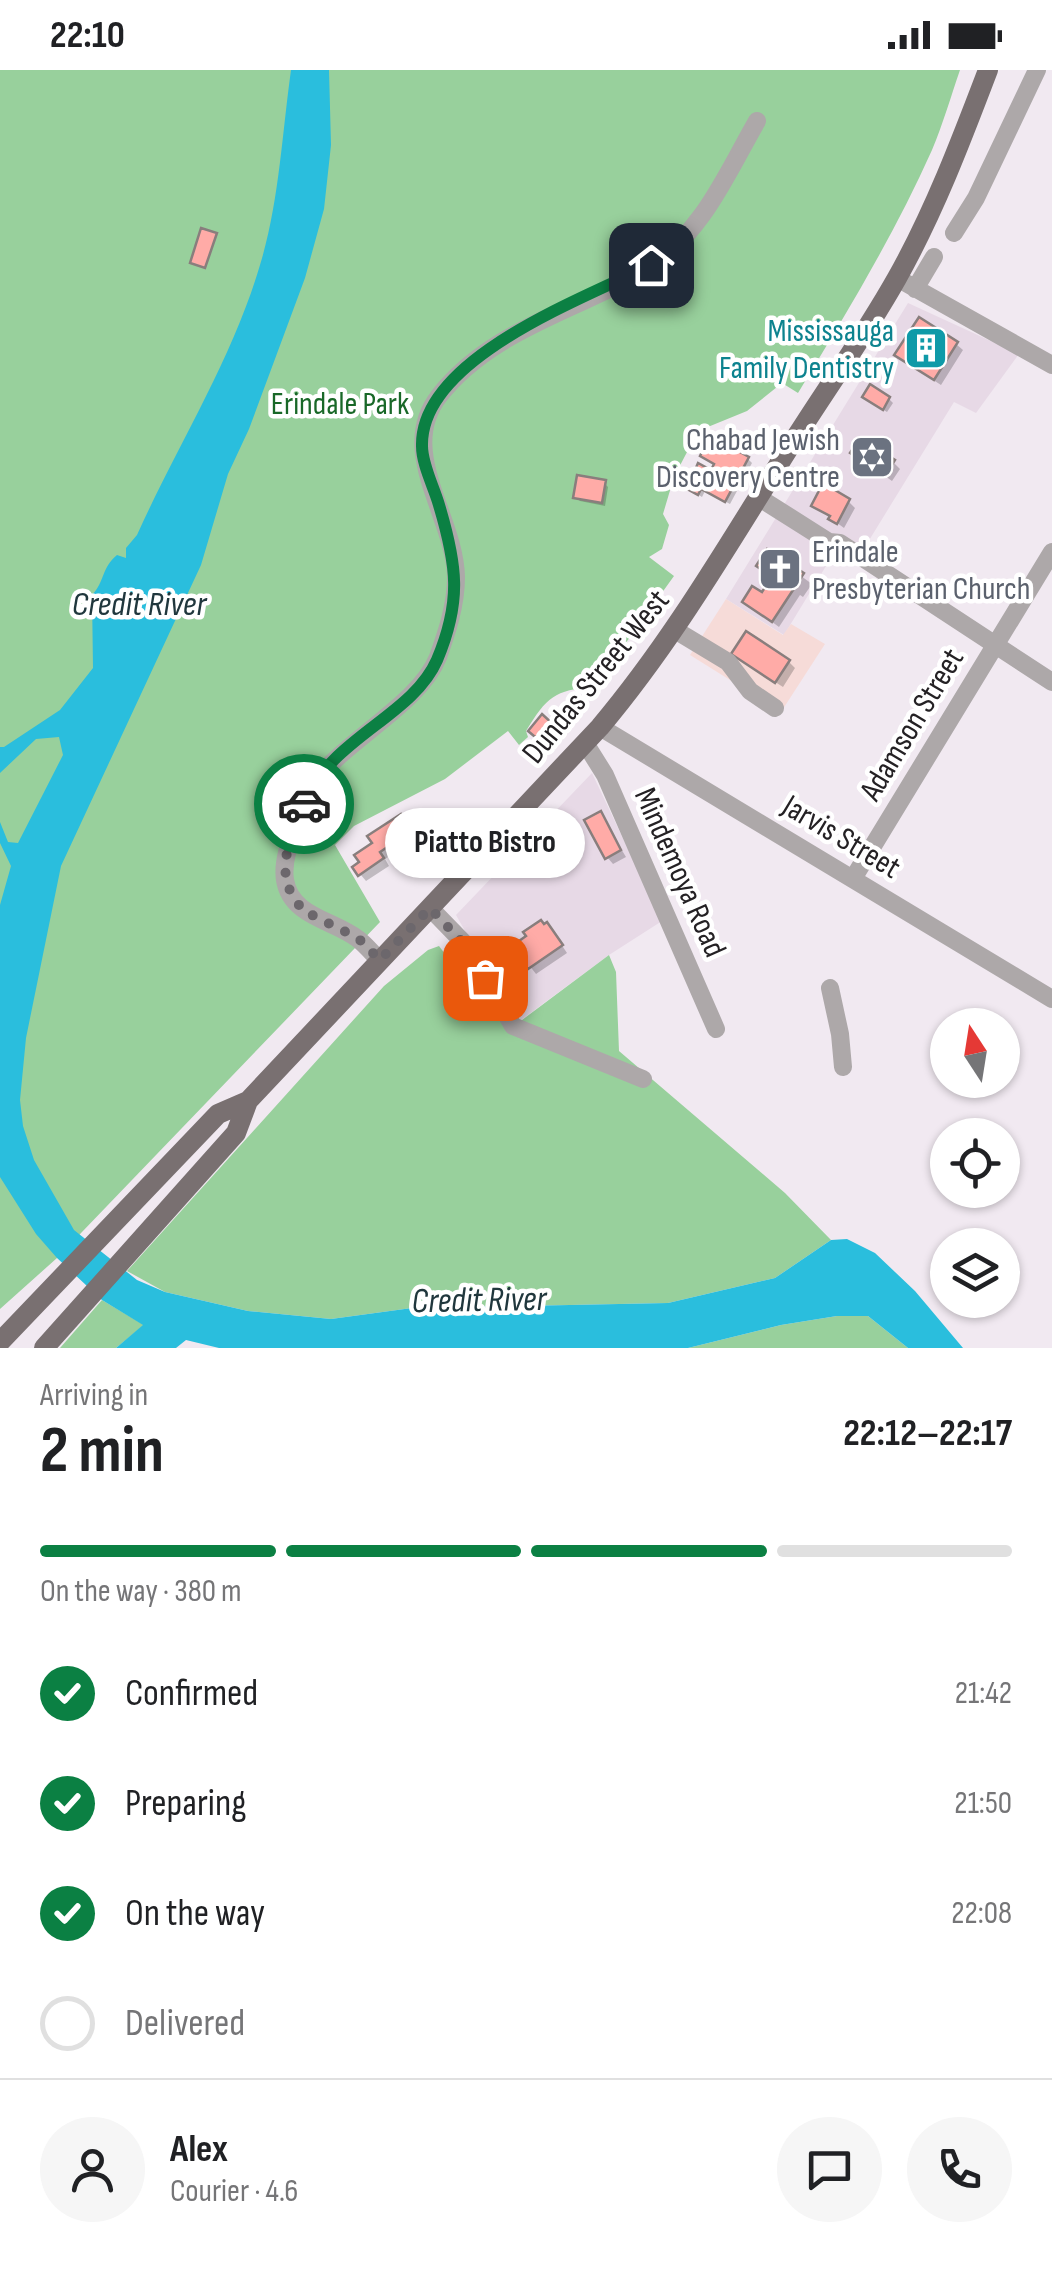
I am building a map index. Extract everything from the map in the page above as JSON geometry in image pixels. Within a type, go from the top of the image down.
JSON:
[{"type":"main road","name":"Dundas Street West","points":[[44,1348],[236,1134],[248,1101],[593,735],[675,630],[758,497],[906,284],[988,70]]},
{"type":"main road","name":"Dundas Street West","points":[[0,1342],[218,1114],[248,1101]]},
{"type":"street","points":[[954,233],[976,198],[1037,70]]},
{"type":"street","points":[[380,960],[358,938],[302,910],[285,882],[287,848],[312,784],[340,754],[416,691],[435,665],[450,626],[456,576],[422,446],[431,408],[460,372],[511,336],[651,265],[688,234],[706,211],[757,121]]},
{"type":"street","points":[[934,257],[906,284],[1052,366]]},
{"type":"street","points":[[758,497],[829,542],[840,543],[1052,682]]},
{"type":"street","name":"Adamson Street","points":[[854,877],[1052,552]]},
{"type":"street","points":[[675,630],[728,662],[750,690],[774,708]]},
{"type":"street","name":"Jarvis Street","points":[[593,735],[854,877],[1052,999]]},
{"type":"street","name":"Mindemoya Road","points":[[593,735],[605,775],[716,1028]]},
{"type":"street","points":[[430,908],[466,946],[514,1026],[643,1079]]},
{"type":"street","points":[[830,988],[843,1067]]},
{"type":"shaded area","points":[[908,303],[1019,354],[976,413],[954,402],[860,555],[840,543],[784,635],[726,599]]},
{"type":"shaded area","points":[[726,599],[783,635],[791,624],[825,644],[781,712],[690,655]]},
{"type":"shaded area","points":[[592,773],[662,921],[517,1023],[456,915]]},
{"type":"green space","name":"Erindale Park","points":[[0,70],[960,70],[932,150],[902,213],[798,393],[782,383],[747,411],[698,431],[674,477],[663,514],[669,525],[662,549],[649,557],[674,576],[594,687],[569,690],[553,697],[540,710],[526,731],[528,737],[519,745],[508,731],[445,779],[354,826],[335,845],[380,922],[57,1258],[0,1309]]},
{"type":"green space","points":[[439,946],[451,962],[456,958],[505,1027],[518,1023],[609,955],[616,972],[619,1051],[785,1193],[831,1240],[775,1278],[668,1303],[412,1308],[331,1319],[248,1311],[165,1292],[127,1271],[384,986],[428,950]]},
{"type":"green space","points":[[102,1300],[144,1325],[116,1348],[60,1348]]},
{"type":"green space","points":[[837,1316],[868,1316],[908,1348],[688,1348],[781,1325]]},
{"type":"water","name":"Credit River","points":[[291,70],[329,70],[331,145],[324,209],[305,278],[249,429],[228,474],[201,565],[61,866],[26,1038],[20,1100],[34,1160],[74,1230],[137,1280],[165,1292],[248,1311],[331,1319],[412,1308],[668,1303],[775,1278],[831,1240],[847,1239],[875,1253],[915,1291],[930,1309],[930,1318],[938,1318],[963,1348],[908,1348],[868,1316],[837,1316],[688,1348],[219,1348],[186,1340],[176,1348],[116,1348],[143,1325],[102,1300],[57,1258],[36,1234],[0,1177],[0,905],[11,866],[0,843],[0,822],[8,842],[18,843],[63,755],[59,737],[36,739],[0,773],[0,747],[60,710],[93,668],[92,595],[112,560],[117,555],[126,558],[126,548],[137,535],[235,335],[260,265],[276,193]]},
{"type":"building","points":[[201,228],[217,233],[205,268],[190,263]]},
{"type":"building","name":"Mississauga Family Dentistry","points":[[919,317],[958,342],[934,380],[894,355]]},
{"type":"building","points":[[870,384],[890,397],[883,410],[862,397]]},
{"type":"building","name":"Chabad Jewish Discovery Centre","points":[[860,438],[895,460],[885,476],[850,453]]},
{"type":"building","points":[[707,442],[723,451],[727,445],[749,457],[725,502],[701,489],[698,495],[687,489],[698,463],[711,470],[714,464],[700,456]]},
{"type":"building","points":[[577,475],[606,480],[602,503],[573,498]]},
{"type":"building","points":[[823,483],[850,499],[837,524],[811,506]]},
{"type":"building","name":"Erindale Presbyterian Church","points":[[767,549],[804,573],[793,590],[756,566]]},
{"type":"building","points":[[772,576],[793,590],[772,622],[742,602],[752,586],[762,592]]},
{"type":"building","points":[[746,631],[790,660],[775,683],[731,654]]},
{"type":"building","points":[[542,714],[554,725],[540,741],[528,731]]},
{"type":"building","points":[[601,811],[621,850],[605,859],[584,820]]},
{"type":"building","points":[[401,814],[407,823],[411,819],[417,827],[380,852],[384,858],[358,876],[352,867],[359,862],[354,855],[372,843],[367,836]]},
{"type":"building","points":[[541,920],[547,922],[563,945],[528,969],[512,946],[526,936],[523,932]]},
{"type":"way so far","points":[[304,804],[287,848],[285,882],[302,910],[358,938],[380,960],[430,908],[466,946],[485,978]]},
{"type":"place","name":"Mississauga Family Dentistry","points":[[926,348]]},
{"type":"place","name":"Chabad Jewish Discovery Centre","points":[[872,457]]},
{"type":"place","name":"Erindale Presbyterian Church","points":[[780,569]]},
{"type":"place","name":"Piatto Bistro","points":[[485,978]]},
{"type":"route","points":[[304,804],[312,784],[340,754],[416,691],[435,665],[450,626],[456,576],[422,446],[433,404],[470,363],[511,336],[651,265]]}]
